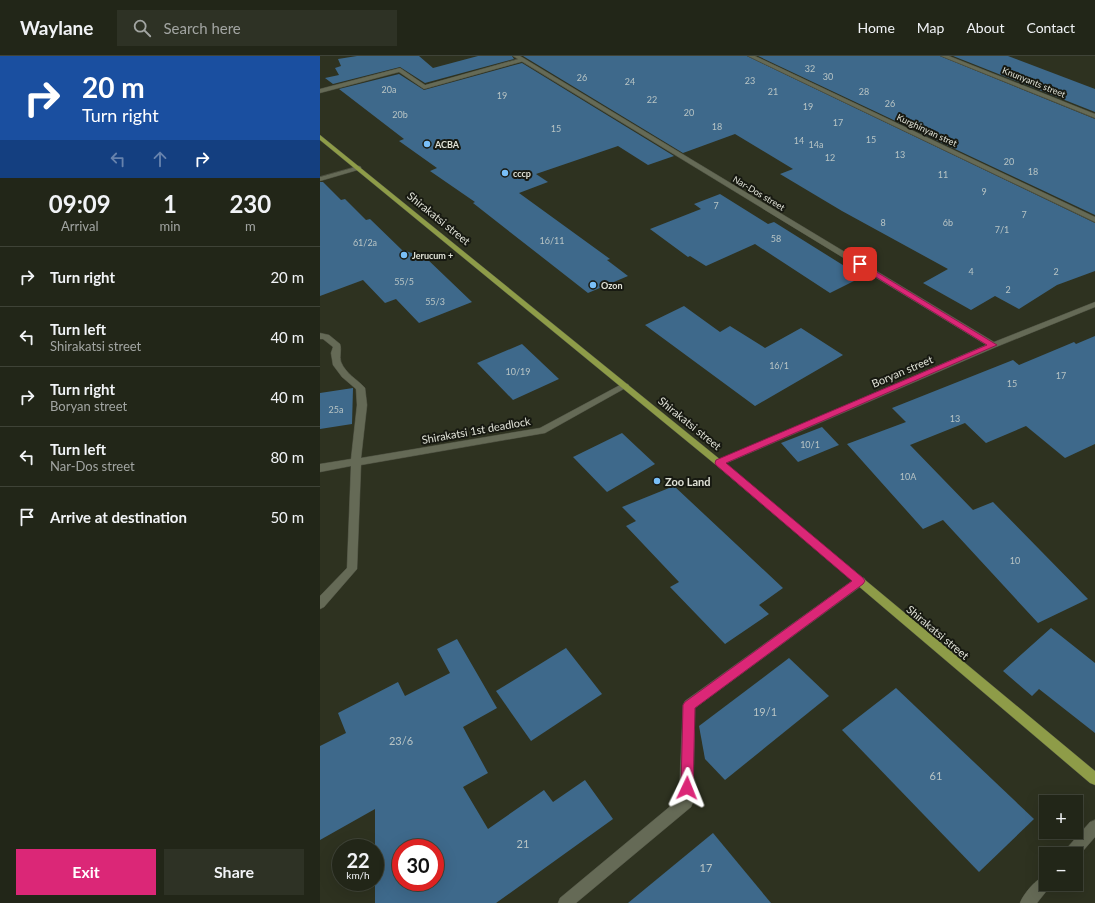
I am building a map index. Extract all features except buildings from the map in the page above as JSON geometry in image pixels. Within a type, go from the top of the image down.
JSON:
[{"type":"main road","name":"Shirakatsi street","points":[[320,137],[719,463],[1095,779]]},
{"type":"street","name":"Kurghinyan stret","points":[[751,56],[1095,220]]},
{"type":"street","name":"Knunyants street","points":[[944,56],[1095,116]]},
{"type":"street","points":[[320,91],[400,70],[424,87],[519,58]]},
{"type":"street","name":"Nar-Dos street","points":[[519,58],[993,345]]},
{"type":"street","points":[[320,179],[359,168]]},
{"type":"street","name":"Boryan street","points":[[719,463],[993,345],[1095,304]]},
{"type":"street","points":[[320,336],[326,337],[337,346],[336,358],[340,371],[360,388],[362,406],[356,463],[352,570],[320,604]]},
{"type":"street","name":"Shirakatsi 1st deadlock","points":[[320,468],[542,431],[625,386]]},
{"type":"street","points":[[565,903],[686,802],[689,705],[860,581]]},
{"type":"street","points":[[1077,847],[1095,827]]},
{"type":"street","points":[[1027,903],[1039,890]]},
{"type":"place","name":"ACBA","points":[[427,144]]},
{"type":"place","name":"ссср","points":[[505,173]]},
{"type":"place","name":"Jerucum +","points":[[404,255]]},
{"type":"place","name":"Ozon","points":[[593,285]]},
{"type":"place","name":"Zoo Land","points":[[657,481]]},
{"type":"route","points":[[687,788],[689,705],[860,581],[719,463],[993,345],[860,264]]}]
